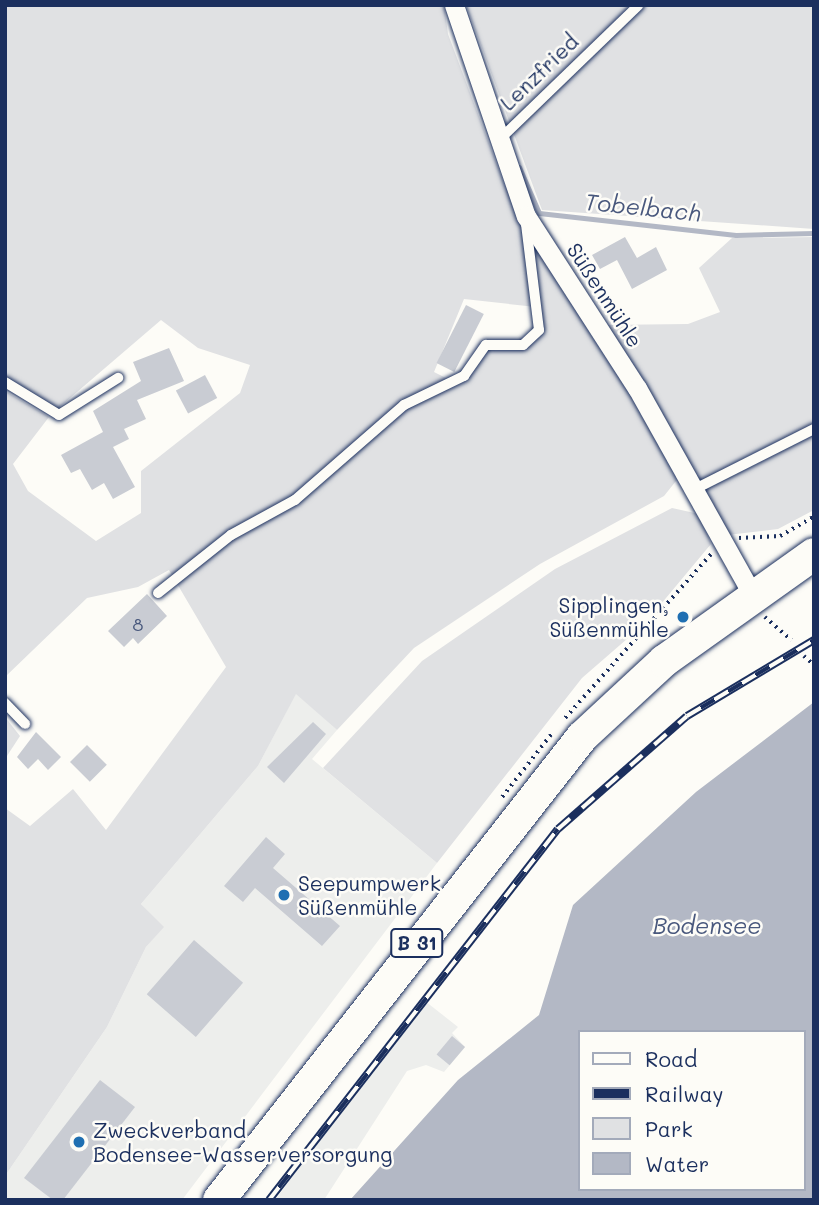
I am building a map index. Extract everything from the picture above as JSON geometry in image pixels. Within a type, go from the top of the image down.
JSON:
[{"type":"main road","name":"B 31","points":[[219,1200],[582,737],[664,661],[752,594],[814,554]]},
{"type":"street","name":"Süßenmühle","points":[[454,5],[526,216],[696,488],[723,545],[752,594]]},
{"type":"lane","name":"Lenzfried","points":[[499,141],[639,5]]},
{"type":"lane","points":[[158,593],[230,535],[295,500],[404,405],[464,376],[486,345],[523,345],[540,330],[526,216]]},
{"type":"lane","points":[[5,382],[59,415],[118,378]]},
{"type":"lane","points":[[696,488],[814,429]]},
{"type":"lane","points":[[5,703],[24,724]]},
{"type":"path","points":[[723,545],[746,535],[780,536],[814,516]]},
{"type":"path","points":[[752,594],[761,614],[791,640]]},
{"type":"path","points":[[804,656],[814,665]]},
{"type":"shaded area","points":[[296,693],[337,730],[312,759],[437,863],[182,1200],[5,1200],[5,1176],[107,1027],[146,947],[163,927],[141,904],[258,766]]},
{"type":"shaded area","points":[[425,1001],[458,1027],[452,1033],[465,1047],[444,1072],[426,1065],[407,1071],[324,1200],[275,1200]]},
{"type":"green space","points":[[5,5],[444,5],[448,34],[505,186],[680,476],[664,496],[540,564],[414,648],[337,730],[296,694],[258,766],[141,904],[164,927],[146,947],[107,1027],[5,1176],[5,808],[30,826],[73,789],[106,830],[226,667],[169,570],[138,587],[87,598],[5,677],[5,391],[49,417],[13,464],[28,491],[96,541],[141,513],[141,471],[240,393],[250,365],[198,348],[161,320],[56,410],[5,376]],"holes":[[[464,299],[536,307],[534,329],[521,340],[484,340],[463,372],[446,378],[434,372]]]},
{"type":"green space","points":[[466,5],[814,5],[814,229],[542,210]]},
{"type":"green space","points":[[814,237],[814,510],[778,529],[727,535],[604,325],[688,324],[720,312],[699,268],[732,238]]},
{"type":"green space","points":[[672,508],[699,514],[711,544],[661,604],[648,604],[633,619],[635,632],[582,678],[437,863],[323,768],[422,661],[555,569]]},
{"type":"green space","points":[[5,717],[20,736],[5,759]]},
{"type":"water","name":"Bodensee","points":[[814,702],[814,1200],[350,1200],[458,1080],[539,1015],[573,905],[696,792]]},
{"type":"building","points":[[625,237],[637,258],[656,247],[667,270],[632,289],[617,260],[600,269],[592,255]]},
{"type":"building","points":[[466,305],[484,314],[454,372],[436,363]]},
{"type":"building","points":[[169,348],[184,381],[137,400],[146,419],[124,429],[129,439],[113,447],[135,487],[113,499],[104,483],[92,490],[80,469],[71,473],[61,455],[103,432],[93,411],[141,381],[133,362]]},
{"type":"building","points":[[205,375],[217,398],[188,413],[176,390]]},
{"type":"building","points":[[147,594],[167,616],[138,644],[133,638],[124,647],[108,631]]},
{"type":"building","points":[[313,722],[326,734],[284,783],[267,767]]},
{"type":"building","points":[[36,732],[61,757],[48,770],[38,759],[28,769],[17,757]]},
{"type":"building","points":[[87,745],[107,765],[90,782],[70,762]]},
{"type":"building","name":"Seepumpwerk Süßenmühle","points":[[266,837],[285,854],[273,868],[340,926],[322,946],[255,888],[243,902],[224,886]]},
{"type":"building","points":[[194,940],[243,983],[196,1037],[147,994]]},
{"type":"building","points":[[452,1036],[465,1047],[450,1065],[437,1054]]},
{"type":"building","name":"Zweckverband Bodensee-Wasserversorgung","points":[[100,1080],[135,1107],[63,1200],[53,1200],[24,1178]]},
{"type":"waterway","name":"Tobelbach","points":[[519,167],[539,213],[736,235],[814,233]]},
{"type":"railway","points":[[269,1200],[558,829],[687,716],[814,640]]},
{"type":"place","name":"Sipplingen, Süßenmühle","points":[[683,617]]},
{"type":"place","name":"Seepumpwerk Süßenmühle","points":[[284,895]]},
{"type":"place","name":"Zweckverband Bodensee-Wasserversorgung","points":[[79,1142]]}]
